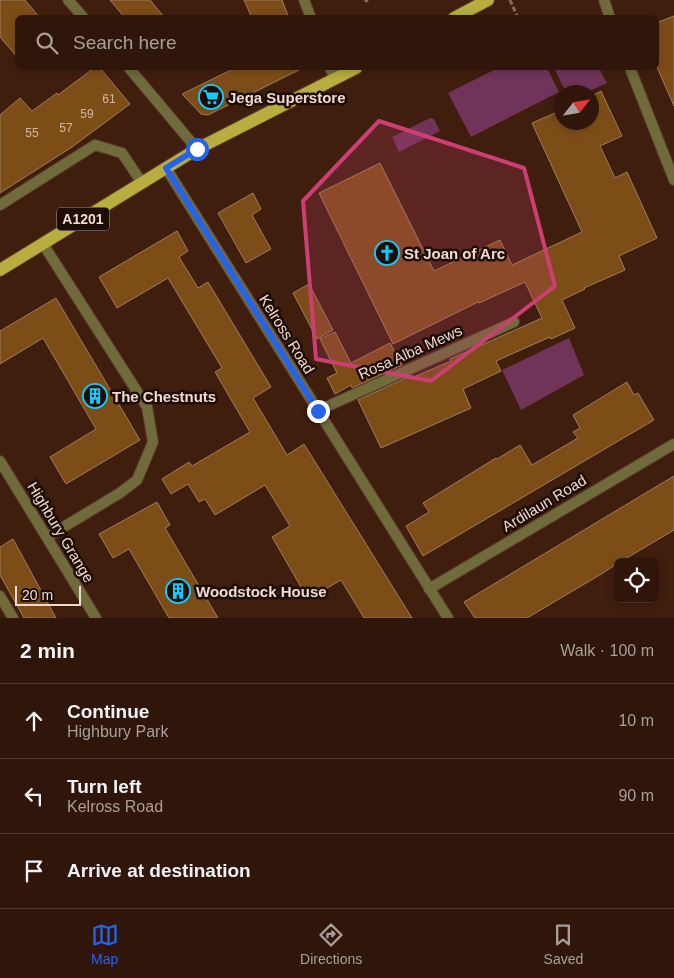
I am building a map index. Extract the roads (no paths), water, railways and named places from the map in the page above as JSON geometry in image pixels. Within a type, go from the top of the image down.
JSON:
[{"type":"main road","points":[[460,15],[488,0]]},
{"type":"main road","name":"A1201","points":[[0,270],[197,149],[333,73],[347,70]]},
{"type":"street","points":[[68,0],[81,15]]},
{"type":"street","points":[[304,0],[310,15]]},
{"type":"street","points":[[604,0],[609,15]]},
{"type":"street","points":[[131,70],[197,149]]},
{"type":"street","points":[[631,70],[674,180]]},
{"type":"street","points":[[0,205],[95,145],[122,153],[142,183]]},
{"type":"street","name":"Kelross Road","points":[[166,168],[448,618]]},
{"type":"street","points":[[44,244],[147,407],[154,442],[137,480],[120,493],[47,537]]},
{"type":"street","name":"Rosa Alba Mews","points":[[318,411],[514,322]]},
{"type":"street","name":"Ardilaun Road","points":[[429,589],[674,444]]},
{"type":"street","name":"Highbury Grange","points":[[0,461],[96,618]]},
{"type":"street","points":[[0,596],[13,618]]},
{"type":"place","name":"Jega Superstore","points":[[211,97]]},
{"type":"place","name":"St Joan of Arc","points":[[387,253]]},
{"type":"place","name":"The Chestnuts","points":[[95,396]]},
{"type":"place","name":"Woodstock House","points":[[178,591]]}]
